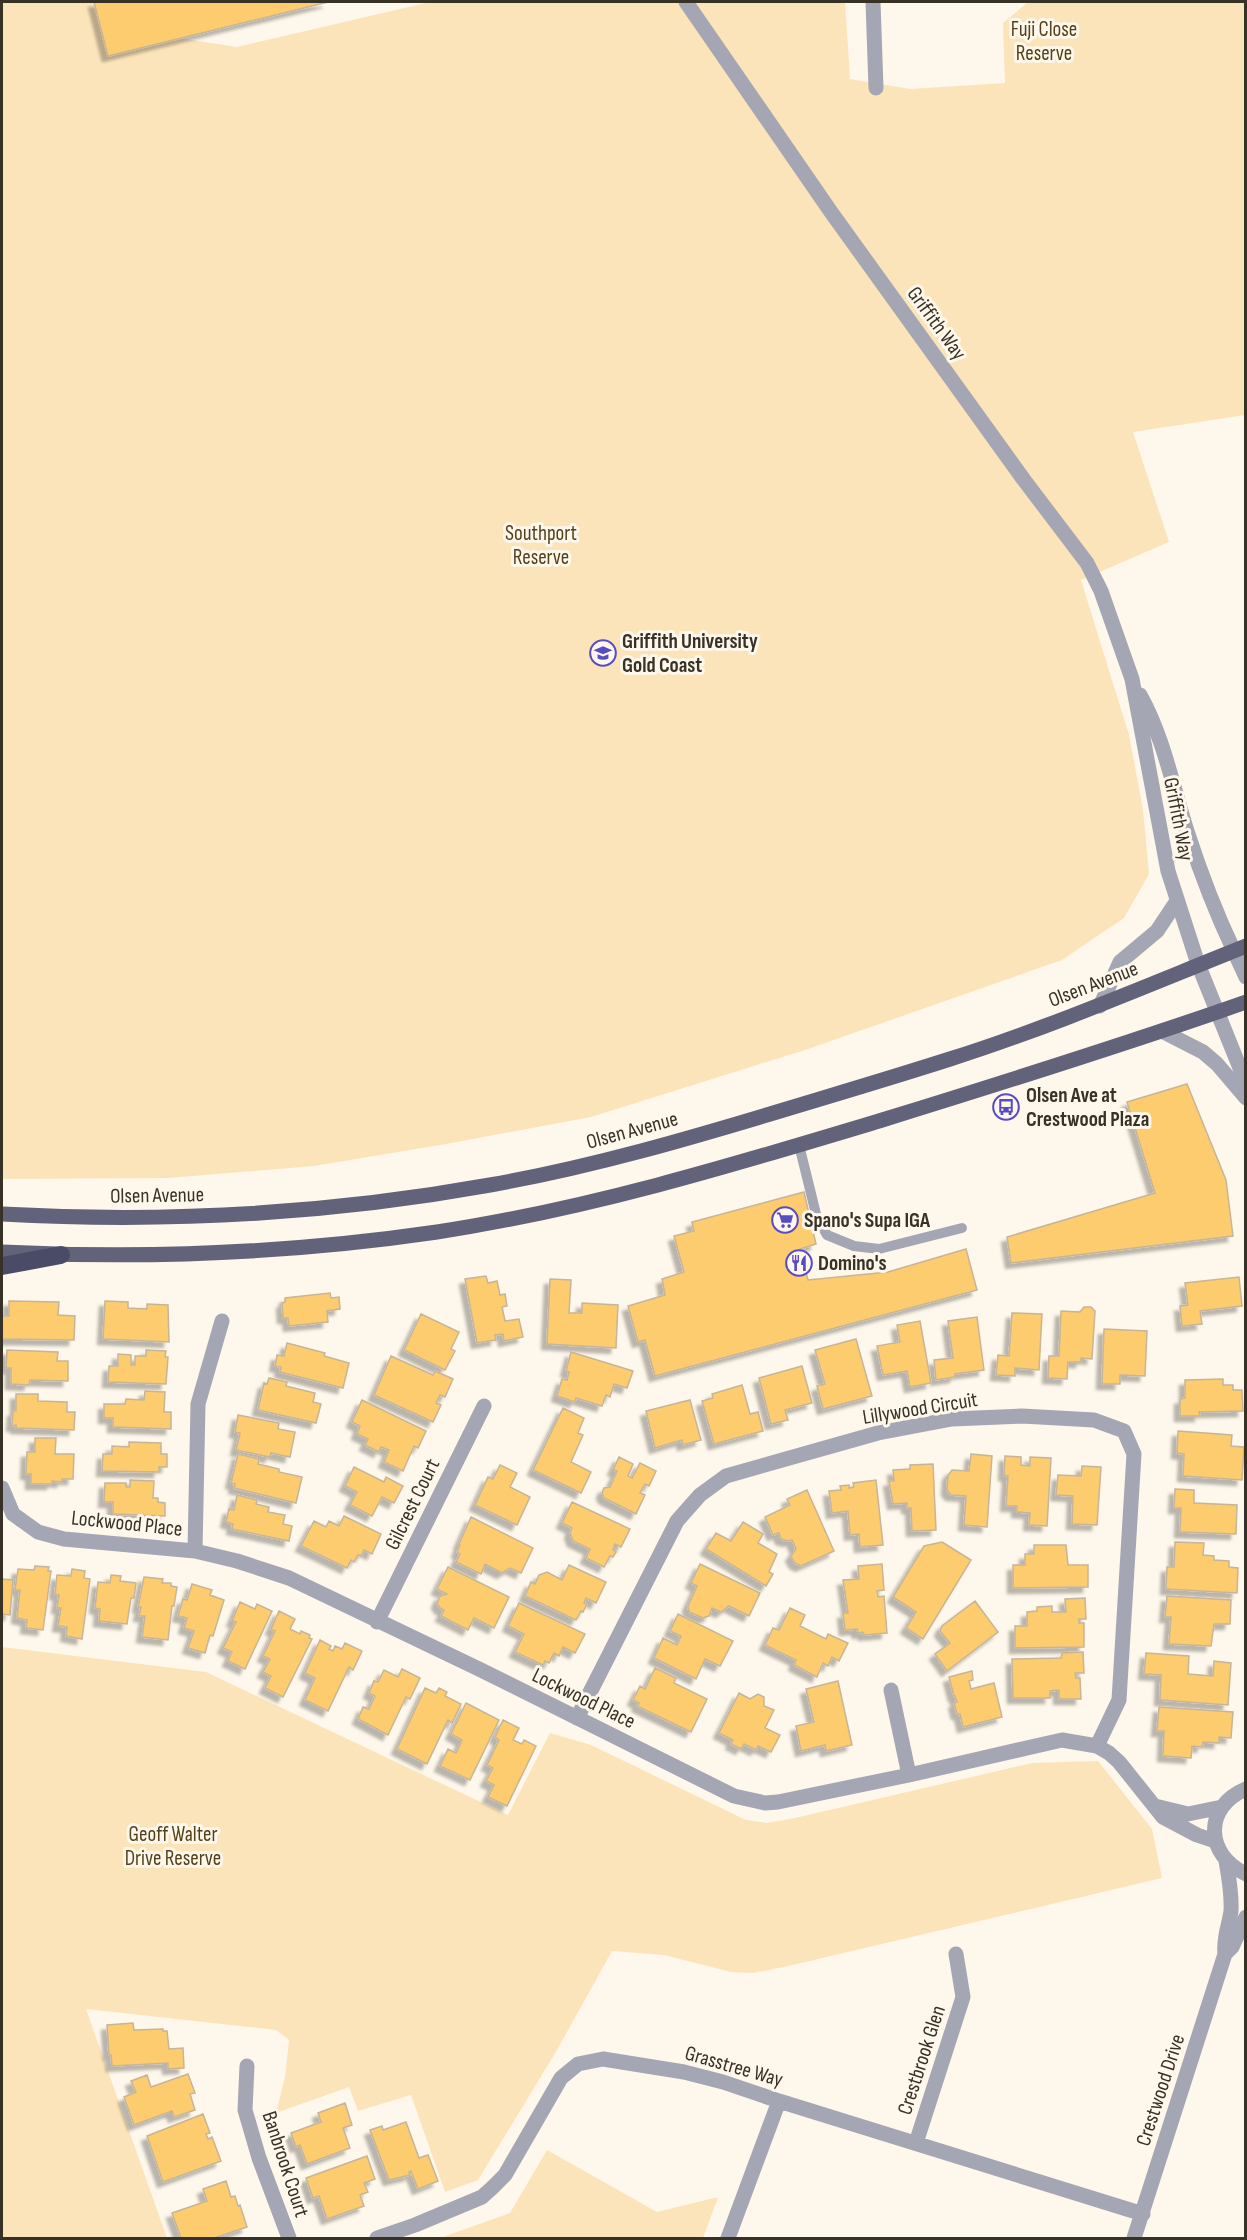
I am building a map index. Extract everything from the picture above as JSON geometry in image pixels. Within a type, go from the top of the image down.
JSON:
[{"type":"highway","points":[[2,1266],[61,1255]]},
{"type":"main road","name":"Olsen Avenue","points":[[2,1214],[106,1218],[224,1215],[351,1205],[489,1185],[593,1163],[720,1129],[952,1058],[1100,1006],[1240,948]]},
{"type":"main road","points":[[2,1252],[61,1255],[168,1255],[239,1252],[371,1241],[516,1218],[651,1189],[1162,1031],[1245,1002]]},
{"type":"street","name":"Griffith Way","points":[[686,2],[831,212],[1087,563],[1101,591],[1132,679],[1145,704],[1168,761],[1188,834],[1220,922],[1240,948]]},
{"type":"street","points":[[873,2],[876,88]]},
{"type":"street","name":"Griffith Way","points":[[1132,679],[1168,871],[1198,964]]},
{"type":"street","points":[[1100,1006],[1120,962],[1157,931],[1177,901]]},
{"type":"street","points":[[1240,948],[1245,977]]},
{"type":"street","points":[[1198,964],[1245,1083]]},
{"type":"street","points":[[1162,1031],[1203,1052],[1217,1064],[1245,1098]]},
{"type":"street","points":[[195,1551],[198,1404],[222,1322]]},
{"type":"street","name":"Gilcrest Court","points":[[378,1622],[484,1406]]},
{"type":"street","name":"Lillywood Circuit","points":[[577,1718],[677,1521],[700,1495],[726,1476],[878,1434],[952,1419],[1022,1416],[1094,1420],[1124,1431],[1134,1454],[1119,1700],[1096,1746]]},
{"type":"street","name":"Lockwood Place","points":[[2,1488],[13,1514],[38,1532],[64,1539],[195,1551],[237,1561],[289,1578],[481,1670],[734,1796],[765,1803],[778,1802],[1062,1740],[1096,1746],[1119,1762],[1164,1817],[1174,1824],[1215,1841]]},
{"type":"street","points":[[891,1690],[909,1775]]},
{"type":"street","points":[[1245,1787],[1227,1800],[1218,1812],[1214,1826],[1215,1841],[1226,1861],[1245,1874]]},
{"type":"street","points":[[1155,1806],[1179,1814],[1222,1807]]},
{"type":"street","name":"Crestwood Drive","points":[[1134,2238],[1225,1954],[1224,1941],[1231,1911],[1231,1889],[1226,1861]]},
{"type":"street","name":"Crestwood Drive","points":[[1225,1954],[1232,1947],[1245,1917]]},
{"type":"street","name":"Crestbrook Glen","points":[[916,2143],[963,1997],[956,1954]]},
{"type":"street","name":"Grasstree Way","points":[[377,2238],[482,2197],[505,2175],[561,2078],[578,2064],[603,2059],[684,2072],[723,2082],[1143,2214]]},
{"type":"street","name":"Banbrook Court","points":[[247,2066],[245,2109],[259,2158],[289,2238]]},
{"type":"street","points":[[728,2238],[779,2101]]},
{"type":"lane","points":[[799,1145],[817,1218],[827,1235],[854,1246],[879,1249],[962,1228]]},
{"type":"green space","name":"Southport Reserve","points":[[2,2],[94,2],[108,56],[179,38],[237,47],[430,2],[845,2],[850,79],[910,89],[1005,83],[1003,23],[1028,2],[1245,2],[1245,415],[1133,432],[1169,542],[1081,580],[1129,735],[1143,810],[1149,874],[1124,918],[1062,960],[808,1049],[591,1117],[314,1166],[168,1178],[2,1179]]},
{"type":"green space","name":"Geoff Walter Drive Reserve","points":[[2,1647],[206,1672],[508,1815],[550,1733],[591,1745],[746,1820],[767,1823],[1032,1763],[1098,1761],[1152,1829],[1162,1878],[753,1973],[731,1972],[664,1955],[612,1951],[557,2050],[478,2180],[445,2192],[411,2095],[358,2111],[349,2087],[276,2113],[285,2077],[289,2040],[276,2030],[86,2009],[167,2238],[2,2238]]},
{"type":"green space","points":[[547,2150],[657,2212],[718,2197],[703,2238],[440,2238],[510,2213]]},
{"type":"building","points":[[94,2],[328,2],[108,56]]},
{"type":"building","points":[[1187,1084],[1226,1180],[1233,1236],[1011,1263],[1007,1237],[1155,1193],[1127,1102]]},
{"type":"building","points":[[804,1192],[816,1244],[800,1249],[808,1280],[888,1272],[966,1249],[977,1290],[655,1376],[645,1340],[638,1342],[628,1306],[665,1295],[662,1279],[684,1272],[674,1236],[694,1231],[692,1222]]},
{"type":"building","points":[[486,1276],[488,1283],[497,1281],[500,1295],[505,1294],[507,1306],[502,1307],[505,1321],[519,1319],[523,1337],[504,1341],[503,1334],[495,1335],[496,1340],[477,1343],[465,1279]]},
{"type":"building","points":[[1239,1277],[1242,1306],[1200,1311],[1202,1324],[1182,1326],[1180,1306],[1188,1305],[1185,1283]]},
{"type":"building","points":[[550,1279],[571,1280],[569,1313],[582,1313],[582,1303],[618,1305],[616,1348],[547,1344]]},
{"type":"building","points":[[330,1293],[331,1298],[339,1297],[340,1309],[327,1311],[328,1322],[289,1326],[288,1318],[283,1318],[282,1303],[285,1302],[285,1298]]},
{"type":"building","points":[[9,1301],[59,1302],[58,1315],[75,1316],[74,1340],[2,1339],[2,1316],[9,1316]]},
{"type":"building","points":[[105,1301],[128,1302],[128,1308],[147,1309],[147,1304],[168,1305],[169,1342],[103,1339]]},
{"type":"building","points":[[1084,1307],[1091,1307],[1095,1311],[1092,1359],[1081,1358],[1081,1362],[1068,1362],[1067,1379],[1048,1378],[1049,1356],[1059,1356],[1061,1311],[1080,1312]]},
{"type":"building","points":[[1012,1313],[1042,1314],[1039,1370],[1015,1368],[1015,1376],[996,1375],[998,1355],[1009,1356]]},
{"type":"building","points":[[421,1314],[459,1332],[451,1349],[455,1351],[445,1370],[404,1350]]},
{"type":"building","points":[[977,1317],[984,1370],[955,1374],[955,1377],[936,1380],[934,1360],[953,1358],[948,1321]]},
{"type":"building","points":[[920,1321],[931,1383],[910,1387],[907,1371],[883,1375],[877,1346],[900,1342],[897,1325]]},
{"type":"building","points":[[1104,1329],[1147,1331],[1145,1376],[1120,1375],[1120,1384],[1102,1384]]},
{"type":"building","points":[[856,1339],[872,1396],[823,1409],[817,1386],[825,1384],[815,1350]]},
{"type":"building","points":[[287,1343],[325,1353],[324,1356],[349,1363],[343,1388],[280,1372],[281,1367],[275,1366],[277,1355],[284,1356]]},
{"type":"building","points":[[7,1350],[58,1352],[57,1361],[68,1361],[68,1381],[30,1380],[29,1385],[11,1384],[11,1368],[6,1368]]},
{"type":"building","points":[[146,1350],[166,1351],[165,1357],[168,1357],[166,1384],[108,1382],[109,1366],[118,1366],[118,1354],[131,1355],[131,1365],[135,1365],[135,1356],[146,1356]]},
{"type":"building","points":[[571,1352],[633,1371],[627,1388],[614,1384],[610,1397],[606,1395],[602,1406],[576,1398],[575,1402],[557,1396],[562,1379],[567,1380],[569,1372],[566,1371]]},
{"type":"building","points":[[391,1356],[433,1375],[435,1371],[453,1379],[445,1397],[440,1395],[436,1403],[441,1405],[433,1422],[374,1395]]},
{"type":"building","points":[[802,1366],[812,1403],[785,1410],[788,1420],[771,1424],[759,1378]]},
{"type":"building","points":[[269,1378],[287,1382],[286,1386],[315,1393],[313,1402],[321,1404],[316,1423],[258,1410],[264,1383],[267,1384]]},
{"type":"building","points":[[1223,1379],[1223,1385],[1233,1385],[1233,1390],[1242,1390],[1243,1411],[1199,1412],[1200,1416],[1180,1416],[1180,1399],[1185,1398],[1185,1380]]},
{"type":"building","points":[[742,1385],[750,1414],[758,1412],[763,1431],[714,1444],[702,1401],[713,1398],[712,1394]]},
{"type":"building","points":[[145,1391],[165,1392],[164,1412],[171,1412],[171,1429],[113,1427],[113,1418],[104,1418],[104,1404],[125,1404],[126,1399],[144,1400]]},
{"type":"building","points":[[16,1394],[38,1394],[38,1401],[67,1402],[67,1412],[75,1412],[74,1430],[12,1426],[13,1411],[16,1411]]},
{"type":"building","points":[[362,1400],[426,1431],[418,1448],[414,1446],[403,1471],[384,1462],[389,1450],[381,1447],[379,1452],[365,1445],[368,1439],[357,1434],[360,1426],[352,1422]]},
{"type":"building","points":[[690,1400],[701,1440],[683,1445],[682,1440],[655,1448],[646,1411]]},
{"type":"building","points":[[563,1408],[584,1418],[578,1433],[583,1435],[571,1462],[591,1472],[581,1493],[533,1470]]},
{"type":"building","points":[[238,1415],[279,1423],[278,1429],[295,1432],[290,1457],[271,1453],[270,1457],[236,1450],[240,1433],[235,1432]]},
{"type":"building","points":[[1178,1431],[1232,1435],[1231,1446],[1244,1447],[1242,1480],[1183,1476],[1184,1454],[1177,1453]]},
{"type":"building","points":[[35,1438],[56,1438],[55,1454],[74,1454],[73,1479],[62,1479],[62,1482],[52,1481],[52,1484],[31,1484],[31,1474],[26,1474],[27,1452],[35,1452]]},
{"type":"building","points":[[129,1442],[161,1443],[161,1454],[167,1454],[167,1467],[159,1467],[159,1472],[102,1471],[103,1454],[112,1454],[112,1446],[129,1447]]},
{"type":"building","points":[[238,1454],[259,1459],[258,1464],[279,1469],[279,1472],[302,1477],[296,1503],[234,1488],[235,1484],[231,1483]]},
{"type":"building","points":[[971,1454],[992,1456],[987,1527],[964,1525],[966,1496],[951,1495],[947,1490],[948,1475],[952,1470],[969,1471]]},
{"type":"building","points":[[1005,1456],[1021,1457],[1021,1465],[1030,1466],[1030,1457],[1051,1458],[1047,1526],[1029,1525],[1030,1513],[1017,1512],[1017,1506],[1006,1506],[1008,1476],[1004,1475]]},
{"type":"building","points":[[619,1457],[633,1464],[628,1476],[632,1478],[640,1463],[656,1471],[649,1486],[645,1484],[640,1493],[645,1495],[636,1514],[604,1498],[602,1493],[604,1488],[610,1487],[617,1471],[613,1470]]},
{"type":"building","points":[[933,1464],[936,1530],[912,1531],[911,1508],[907,1508],[907,1503],[893,1504],[889,1481],[894,1481],[893,1470],[910,1469],[910,1465]]},
{"type":"building","points":[[500,1465],[517,1473],[510,1487],[530,1497],[517,1525],[475,1505],[488,1477],[493,1479]]},
{"type":"building","points":[[1082,1466],[1101,1467],[1097,1525],[1072,1524],[1073,1496],[1056,1495],[1058,1475],[1081,1476]]},
{"type":"building","points":[[354,1467],[384,1482],[386,1477],[403,1486],[394,1503],[382,1497],[372,1516],[350,1505],[357,1492],[345,1486]]},
{"type":"building","points":[[130,1480],[154,1481],[153,1498],[158,1498],[158,1502],[165,1503],[165,1516],[113,1514],[113,1502],[104,1502],[105,1483],[126,1483],[126,1487],[130,1487]]},
{"type":"building","points":[[876,1480],[883,1545],[860,1547],[859,1534],[850,1535],[848,1511],[832,1513],[829,1491],[841,1490],[840,1486],[849,1485],[849,1488],[854,1487],[853,1483]]},
{"type":"building","points":[[1175,1489],[1194,1490],[1194,1503],[1237,1505],[1236,1534],[1180,1532],[1181,1508],[1174,1508]]},
{"type":"building","points":[[807,1490],[834,1551],[801,1566],[795,1563],[791,1556],[796,1549],[792,1540],[781,1539],[779,1533],[773,1535],[765,1517],[790,1505],[787,1499]]},
{"type":"building","points":[[237,1495],[257,1500],[256,1504],[269,1507],[268,1512],[285,1515],[283,1524],[292,1526],[289,1541],[232,1529],[233,1524],[226,1522],[229,1509],[234,1510]]},
{"type":"building","points":[[572,1502],[630,1529],[621,1547],[615,1544],[613,1550],[616,1552],[613,1557],[610,1556],[604,1567],[586,1558],[590,1549],[573,1541],[570,1533],[572,1528],[562,1523]]},
{"type":"building","points":[[344,1516],[381,1534],[372,1554],[364,1550],[354,1562],[351,1560],[347,1568],[301,1546],[314,1521],[326,1527],[329,1521],[339,1526]]},
{"type":"building","points":[[471,1517],[533,1548],[521,1573],[510,1568],[502,1573],[485,1564],[481,1574],[456,1562],[460,1554],[457,1552],[459,1544]]},
{"type":"building","points":[[743,1522],[763,1534],[758,1543],[777,1554],[769,1572],[773,1574],[766,1586],[706,1549],[716,1533],[731,1541]]},
{"type":"building","points":[[942,1542],[971,1560],[923,1639],[906,1628],[916,1612],[893,1597],[924,1546]]},
{"type":"building","points":[[1175,1542],[1204,1543],[1203,1555],[1214,1556],[1214,1560],[1229,1561],[1229,1567],[1238,1568],[1237,1593],[1166,1589],[1167,1567],[1174,1567]]},
{"type":"building","points":[[1034,1545],[1066,1545],[1068,1565],[1088,1565],[1088,1587],[1013,1588],[1013,1565],[1025,1565],[1025,1554],[1034,1554]]},
{"type":"building","points":[[700,1564],[760,1593],[749,1616],[729,1606],[721,1612],[712,1608],[709,1616],[703,1618],[689,1612],[688,1606],[697,1586],[691,1583]]},
{"type":"building","points":[[882,1564],[884,1590],[877,1591],[878,1597],[884,1596],[887,1633],[864,1635],[863,1632],[858,1633],[857,1629],[845,1630],[843,1613],[848,1613],[843,1580],[859,1579],[858,1566]]},
{"type":"building","points":[[569,1565],[606,1582],[596,1603],[586,1598],[584,1603],[587,1604],[576,1620],[525,1596],[531,1582],[535,1584],[539,1575],[547,1572],[562,1580]]},
{"type":"building","points":[[35,1566],[49,1567],[48,1571],[51,1571],[43,1630],[26,1628],[27,1620],[17,1618],[20,1590],[15,1590],[18,1569],[34,1570]]},
{"type":"building","points":[[448,1567],[509,1597],[494,1628],[474,1618],[468,1630],[441,1616],[444,1610],[437,1603],[440,1596],[447,1594],[437,1589]]},
{"type":"building","points":[[72,1569],[85,1571],[84,1578],[90,1579],[82,1639],[66,1636],[67,1627],[58,1626],[61,1608],[57,1608],[59,1595],[55,1594],[57,1575],[71,1576]]},
{"type":"building","points":[[111,1575],[121,1576],[120,1581],[136,1583],[127,1624],[99,1621],[100,1609],[95,1608],[98,1582],[110,1583]]},
{"type":"building","points":[[144,1577],[163,1579],[162,1583],[171,1583],[171,1586],[177,1587],[168,1640],[142,1637],[145,1616],[139,1616],[141,1607],[138,1607]]},
{"type":"building","points":[[2,1579],[13,1580],[10,1615],[2,1614]]},
{"type":"building","points":[[192,1584],[212,1590],[210,1595],[224,1600],[205,1653],[188,1648],[194,1631],[184,1628],[187,1618],[178,1616],[183,1599],[187,1600]]},
{"type":"building","points":[[1167,1596],[1231,1600],[1230,1624],[1214,1624],[1211,1646],[1169,1644],[1171,1617],[1165,1617]]},
{"type":"building","points":[[1085,1598],[1086,1619],[1079,1619],[1079,1623],[1084,1623],[1084,1647],[1015,1648],[1015,1626],[1027,1626],[1027,1612],[1037,1611],[1037,1607],[1052,1606],[1052,1612],[1066,1612],[1065,1599]]},
{"type":"building","points":[[975,1601],[998,1632],[947,1671],[935,1654],[950,1643],[940,1631],[942,1626]]},
{"type":"building","points":[[240,1602],[255,1609],[257,1604],[272,1611],[245,1669],[228,1661],[232,1652],[223,1648],[236,1622],[232,1621]]},
{"type":"building","points":[[519,1603],[585,1634],[575,1653],[563,1647],[559,1656],[554,1653],[549,1663],[545,1661],[543,1665],[515,1652],[524,1634],[508,1626]]},
{"type":"building","points":[[790,1608],[805,1615],[800,1626],[826,1639],[828,1634],[848,1643],[839,1661],[832,1657],[828,1666],[823,1663],[817,1677],[794,1665],[796,1660],[765,1645],[773,1628],[779,1630]]},
{"type":"building","points":[[279,1611],[295,1619],[290,1629],[300,1634],[301,1631],[310,1635],[309,1638],[312,1639],[283,1697],[265,1688],[271,1676],[263,1672],[270,1659],[263,1656],[275,1631],[271,1629]]},
{"type":"building","points":[[678,1614],[733,1641],[720,1666],[705,1659],[696,1679],[654,1658],[663,1638],[677,1645],[681,1636],[670,1631]]},
{"type":"building","points":[[320,1640],[331,1646],[329,1649],[333,1651],[335,1646],[342,1649],[345,1643],[362,1651],[353,1670],[349,1667],[328,1711],[305,1700],[315,1678],[305,1673]]},
{"type":"building","points":[[1083,1652],[1084,1673],[1075,1673],[1076,1678],[1080,1678],[1081,1699],[1059,1699],[1059,1690],[1050,1691],[1050,1698],[1013,1698],[1012,1659],[1061,1658],[1062,1653]]},
{"type":"building","points":[[1146,1653],[1189,1656],[1188,1674],[1213,1676],[1214,1661],[1231,1663],[1228,1705],[1160,1700],[1161,1675],[1144,1674]]},
{"type":"building","points":[[655,1668],[676,1678],[674,1683],[707,1699],[691,1732],[637,1706],[639,1703],[633,1700],[640,1686],[645,1689]]},
{"type":"building","points":[[402,1669],[420,1678],[410,1699],[406,1697],[388,1735],[358,1719],[363,1707],[369,1709],[375,1696],[369,1693],[374,1681],[378,1682],[384,1670],[398,1677]]},
{"type":"building","points":[[972,1671],[973,1680],[969,1681],[971,1689],[994,1683],[1002,1717],[963,1727],[960,1714],[957,1714],[954,1703],[957,1702],[949,1677]]},
{"type":"building","points":[[838,1681],[852,1745],[826,1751],[825,1745],[801,1751],[796,1726],[814,1722],[806,1689]]},
{"type":"building","points":[[425,1688],[436,1693],[439,1688],[447,1692],[445,1696],[461,1704],[452,1723],[448,1720],[427,1764],[397,1749]]},
{"type":"building","points":[[739,1693],[750,1699],[758,1694],[764,1697],[764,1706],[774,1710],[765,1728],[780,1735],[771,1752],[758,1746],[756,1750],[744,1744],[741,1749],[731,1744],[733,1740],[719,1733]]},
{"type":"building","points":[[466,1703],[499,1720],[470,1780],[440,1766],[448,1749],[456,1753],[462,1740],[451,1734]]},
{"type":"building","points":[[1159,1707],[1233,1712],[1231,1738],[1219,1737],[1219,1743],[1203,1742],[1202,1747],[1192,1746],[1191,1758],[1163,1756],[1164,1731],[1157,1731]]},
{"type":"building","points":[[503,1720],[519,1728],[513,1740],[522,1744],[524,1740],[536,1746],[507,1806],[488,1797],[494,1785],[486,1781],[493,1768],[487,1765],[499,1740],[495,1737]]},
{"type":"building","points":[[133,2023],[134,2030],[163,2029],[167,2031],[169,2049],[183,2048],[184,2068],[168,2069],[168,2063],[112,2066],[107,2025]]},
{"type":"building","points":[[188,2074],[195,2093],[190,2094],[195,2110],[174,2117],[172,2111],[134,2125],[124,2097],[136,2092],[131,2081],[147,2075],[151,2087]]},
{"type":"building","points":[[345,2103],[352,2125],[343,2128],[350,2148],[307,2164],[300,2145],[296,2147],[291,2133],[321,2122],[318,2113]]},
{"type":"building","points":[[203,2114],[210,2133],[206,2134],[208,2139],[212,2137],[221,2161],[163,2182],[147,2136]]},
{"type":"building","points":[[406,2122],[419,2158],[428,2155],[438,2181],[418,2189],[411,2171],[410,2175],[389,2180],[370,2130],[382,2126],[383,2130]]},
{"type":"building","points":[[367,2156],[375,2179],[364,2183],[368,2192],[360,2195],[364,2206],[327,2219],[319,2196],[313,2198],[306,2178]]},
{"type":"building","points":[[226,2181],[231,2197],[235,2196],[238,2206],[240,2205],[247,2227],[214,2238],[181,2238],[172,2213],[207,2201],[203,2189]]},
{"type":"place","name":"Griffith University Gold Coast","points":[[603,653]]},
{"type":"place","name":"Olsen Ave at Crestwood Plaza","points":[[1006,1107]]},
{"type":"place","name":"Spano's Supa IGA","points":[[785,1220]]},
{"type":"place","name":"Domino's","points":[[799,1263]]},
{"type":"park label","name":"Fuji Close Reserve","points":[[1044,41]]}]
